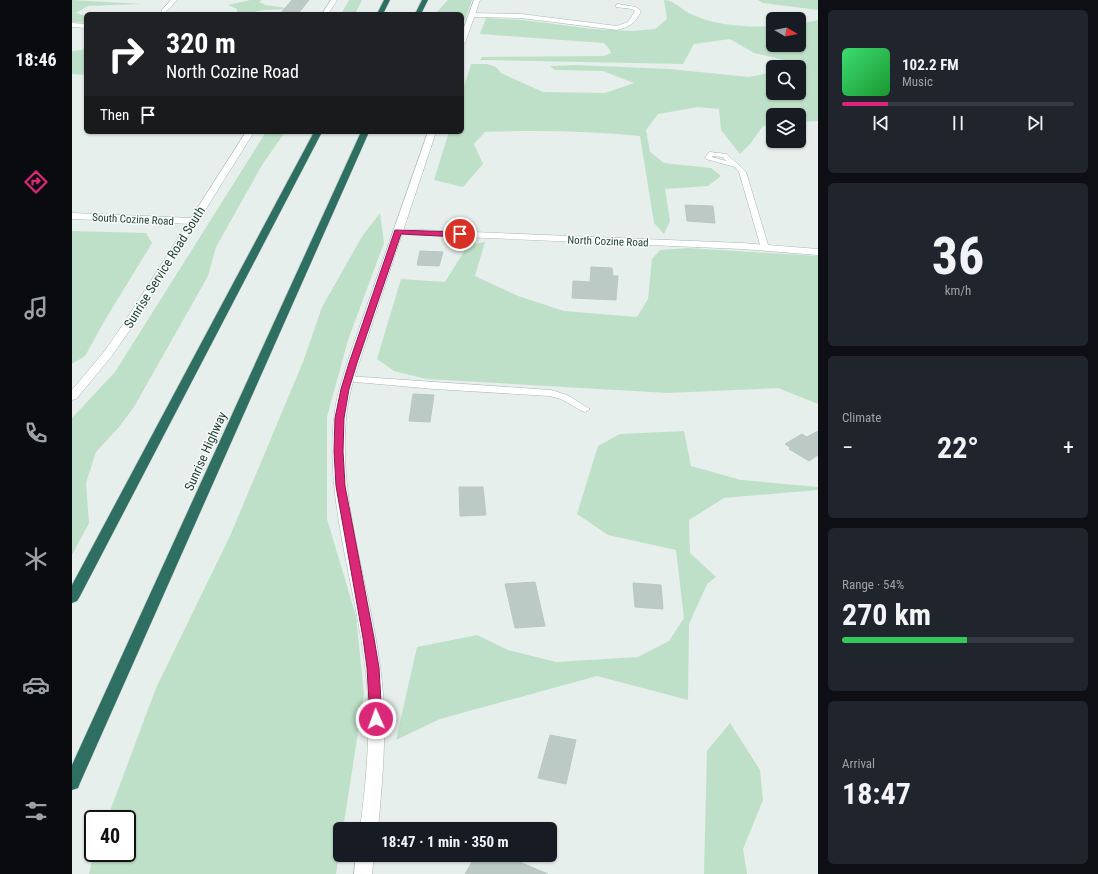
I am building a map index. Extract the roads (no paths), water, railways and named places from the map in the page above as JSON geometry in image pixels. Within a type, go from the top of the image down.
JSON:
[{"type":"highway","points":[[381,12],[387,0]]},
{"type":"highway","points":[[419,12],[425,0]]},
{"type":"highway","points":[[72,598],[317,134]]},
{"type":"highway","name":"Sunrise Highway","points":[[72,783],[364,134]]},
{"type":"street","points":[[164,11],[174,0]]},
{"type":"street","points":[[326,12],[334,0]]},
{"type":"street","points":[[464,38],[477,0]]},
{"type":"street","points":[[72,25],[84,26]]},
{"type":"street","name":"Sunrise Service Road South","points":[[72,397],[95,371],[113,347],[249,134]]},
{"type":"street","points":[[370,822],[377,730],[375,690],[365,615],[343,504],[339,468],[340,418],[348,379],[431,134]]},
{"type":"street","name":"South Cozine Road","points":[[72,216],[193,221]]},
{"type":"street","name":"North Cozine Road","points":[[398,232],[765,248],[818,252]]},
{"type":"street","points":[[363,874],[365,862]]},
{"type":"lane","points":[[471,15],[521,16],[617,28],[629,25],[635,19],[638,11],[634,8],[618,6]]},
{"type":"lane","points":[[732,164],[737,166],[742,172],[765,248]]},
{"type":"lane","points":[[348,379],[551,393],[564,397],[585,409]]}]
